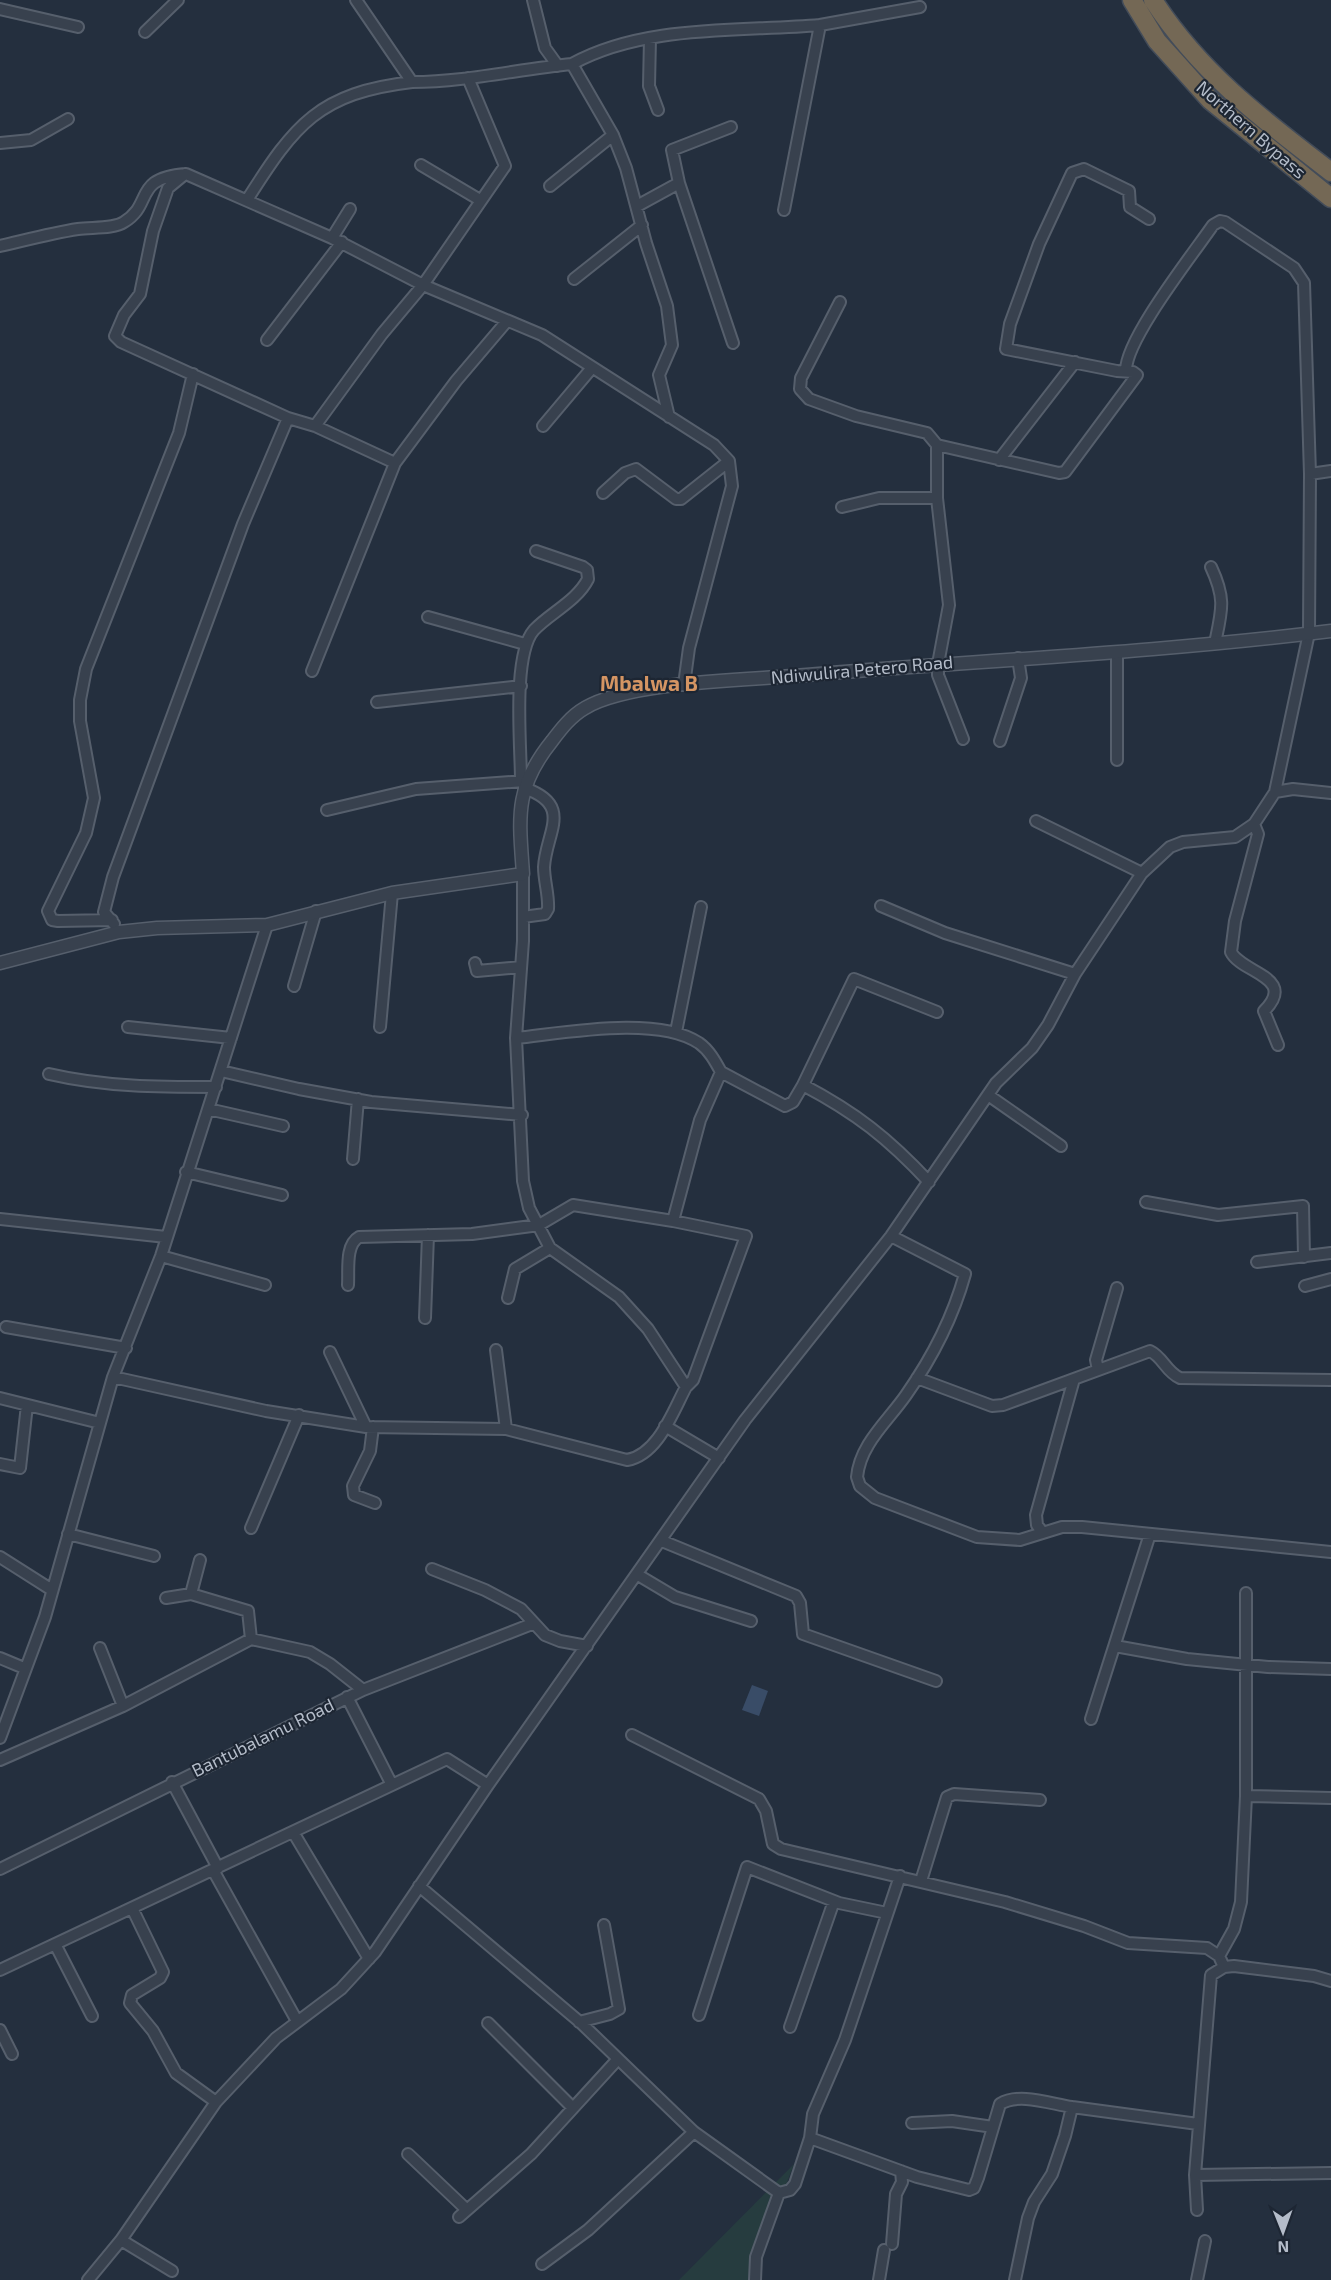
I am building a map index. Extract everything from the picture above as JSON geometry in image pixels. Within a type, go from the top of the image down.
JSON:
[{"type":"highway","name":"Northern Bypass","points":[[1132,0],[1157,41],[1210,100],[1331,198]]},
{"type":"highway","name":"Northern Bypass","points":[[1153,0],[1190,51],[1228,91],[1331,172]]},
{"type":"street","points":[[2,10],[15,0]]},
{"type":"street","points":[[144,32],[177,0]]},
{"type":"street","points":[[533,0],[545,48],[558,66]]},
{"type":"street","points":[[359,1],[412,82]]},
{"type":"street","points":[[247,200],[288,137],[311,117],[351,94],[412,82],[468,78],[572,64],[608,48],[650,38],[820,25],[920,7]]},
{"type":"street","points":[[2,10],[78,27]]},
{"type":"street","points":[[784,210],[820,25]]},
{"type":"street","points":[[650,38],[649,86],[658,110]]},
{"type":"street","points":[[572,64],[613,135],[667,306],[672,345],[659,375],[669,417]]},
{"type":"street","points":[[315,426],[382,334],[423,285],[505,166],[505,161],[468,78]]},
{"type":"street","points":[[0,143],[31,140],[68,119]]},
{"type":"street","points":[[731,126],[672,150],[679,183],[732,343]]},
{"type":"street","points":[[550,186],[613,135]]},
{"type":"street","points":[[421,165],[480,200]]},
{"type":"street","points":[[840,302],[801,378],[799,384],[802,394],[856,416],[927,433],[937,445],[1059,473],[1065,472],[1136,378],[1136,373],[1006,349],[1010,324],[1039,244],[1072,173],[1084,169],[1129,191],[1130,207],[1149,219]]},
{"type":"street","points":[[186,174],[168,188],[153,231],[140,294],[124,315],[116,336],[121,342],[288,418],[315,426],[395,463]]},
{"type":"street","points":[[0,246],[75,229],[121,224],[134,215],[152,183],[167,175],[186,174],[337,240],[423,285],[542,335],[591,369],[714,445],[729,461],[732,486],[689,648],[684,685]]},
{"type":"street","points":[[637,206],[679,183]]},
{"type":"street","points":[[267,340],[337,240],[350,209]]},
{"type":"street","points":[[88,2280],[121,2240],[216,2102],[264,2049],[340,1989],[369,1959],[488,1785],[745,1420],[891,1236],[996,1083],[1032,1048],[1048,1025],[1075,974],[1142,873],[1170,848],[1184,842],[1235,837],[1254,824],[1275,792],[1310,633],[1310,474],[1304,283],[1294,268],[1220,221],[1213,225],[1152,314],[1127,359],[1126,371]]},
{"type":"street","points":[[574,279],[642,225]]},
{"type":"street","points":[[312,671],[395,463],[456,381],[507,321]]},
{"type":"street","points":[[999,460],[1076,362]]},
{"type":"street","points":[[543,426],[591,369]]},
{"type":"street","points":[[112,920],[58,921],[52,920],[48,912],[86,833],[94,798],[80,721],[80,700],[86,669],[179,433],[193,374]]},
{"type":"street","points":[[119,932],[104,912],[113,877],[243,524],[288,418]]},
{"type":"street","points":[[937,445],[937,498],[949,605],[938,664],[942,688],[963,739]]},
{"type":"street","points":[[603,493],[625,473],[636,469],[676,499],[681,499],[729,461]]},
{"type":"street","points":[[1310,474],[1331,471]]},
{"type":"street","points":[[842,507],[879,498],[937,498]]},
{"type":"street","points":[[524,784],[521,686],[525,644],[534,630],[579,591],[588,579],[587,570],[584,567],[536,550]]},
{"type":"street","points":[[1211,567],[1221,589],[1222,610],[1215,644]]},
{"type":"street","points":[[428,617],[525,644]]},
{"type":"street","name":"Ndiwulira Petero Road","points":[[523,874],[520,818],[524,784],[541,754],[567,721],[585,708],[603,700],[684,685],[1215,644],[1331,631]]},
{"type":"street","points":[[1117,652],[1117,760]]},
{"type":"street","points":[[1000,741],[1022,678],[1018,658]]},
{"type":"street","points":[[377,702],[521,686]]},
{"type":"street","points":[[327,810],[416,789],[524,784],[550,804],[554,812],[554,822],[544,867],[548,909],[545,914],[523,916]]},
{"type":"street","points":[[1275,792],[1293,789],[1331,793]]},
{"type":"street","points":[[1036,821],[1142,873]]},
{"type":"street","points":[[1254,824],[1258,834],[1235,921],[1231,952],[1236,959],[1253,968],[1272,983],[1275,992],[1273,1002],[1264,1011],[1278,1045]]},
{"type":"street","points":[[0,963],[119,932],[157,928],[267,925],[392,893],[523,874],[521,968],[516,1038],[525,1197],[550,1248],[619,1297],[648,1329],[686,1387]]},
{"type":"street","points":[[380,1027],[392,893]]},
{"type":"street","points":[[881,906],[945,933],[1075,974]]},
{"type":"street","points":[[676,1032],[701,907]]},
{"type":"street","points":[[294,986],[316,911]]},
{"type":"street","points":[[0,1738],[4,1713],[24,1668],[52,1590],[113,1377],[161,1256],[186,1172],[216,1088],[267,925]]},
{"type":"street","points":[[475,963],[477,971],[521,968]]},
{"type":"street","points":[[516,1038],[596,1029],[676,1032],[701,1044],[721,1072],[785,1106],[793,1102],[803,1085],[854,979],[937,1012]]},
{"type":"street","points":[[128,1027],[231,1038]]},
{"type":"street","points":[[221,1071],[299,1089],[358,1099],[522,1115]]},
{"type":"street","points":[[673,1221],[700,1120],[721,1072]]},
{"type":"street","points":[[49,1074],[88,1083],[133,1087],[216,1088]]},
{"type":"street","points":[[803,1085],[862,1119],[893,1144],[929,1182]]},
{"type":"street","points":[[988,1095],[1061,1146]]},
{"type":"street","points":[[353,1159],[358,1099]]},
{"type":"street","points":[[208,1110],[283,1126]]},
{"type":"street","points":[[186,1172],[282,1195]]},
{"type":"street","points":[[1146,1202],[1218,1215],[1303,1206],[1304,1257]]},
{"type":"street","points":[[113,1377],[266,1411],[369,1427],[506,1429],[627,1460],[638,1458],[650,1448],[686,1387],[693,1380],[746,1236],[673,1221],[573,1205],[539,1225],[472,1234],[359,1236],[353,1240],[350,1247],[348,1285]]},
{"type":"street","points":[[0,1219],[166,1237]]},
{"type":"street","points":[[425,1318],[428,1235]]},
{"type":"street","points":[[891,1236],[965,1274],[955,1309],[917,1378],[878,1430],[861,1459],[857,1477],[860,1486],[885,1502],[977,1537],[1020,1540],[1062,1527],[1082,1527],[1331,1552]]},
{"type":"street","points":[[508,1298],[513,1272],[519,1264],[550,1248]]},
{"type":"street","points":[[1257,1262],[1331,1253]]},
{"type":"street","points":[[161,1256],[265,1285]]},
{"type":"street","points":[[1305,1286],[1331,1279]]},
{"type":"street","points":[[1098,1370],[1096,1360],[1117,1287]]},
{"type":"street","points":[[6,1327],[126,1348]]},
{"type":"street","points":[[496,1350],[506,1429]]},
{"type":"street","points":[[917,1378],[992,1406],[1003,1405],[1150,1351],[1157,1354],[1172,1374],[1180,1378],[1331,1380]]},
{"type":"street","points":[[330,1352],[369,1427],[370,1451],[353,1486],[354,1495],[375,1503]]},
{"type":"street","points":[[1043,1533],[1037,1525],[1036,1515],[1074,1379]]},
{"type":"street","points":[[0,1398],[100,1423]]},
{"type":"street","points":[[0,1464],[20,1468],[27,1405]]},
{"type":"street","points":[[251,1528],[300,1415]]},
{"type":"street","points":[[665,1426],[719,1458]]},
{"type":"street","points":[[68,1534],[154,1556]]},
{"type":"street","points":[[1091,1719],[1150,1534]]},
{"type":"street","points":[[662,1541],[796,1596],[800,1603],[802,1634],[936,1681]]},
{"type":"street","points":[[0,1557],[52,1590]]},
{"type":"street","points":[[191,1594],[200,1560]]},
{"type":"street","points":[[432,1569],[485,1590],[520,1609],[545,1635],[560,1641],[587,1646]]},
{"type":"street","points":[[638,1575],[675,1597],[751,1621]]},
{"type":"street","points":[[1219,1956],[1239,1915],[1246,1796],[1246,1593]]},
{"type":"street","points":[[166,1598],[191,1594],[248,1611],[251,1639]]},
{"type":"street","name":"Bantubalamu Road","points":[[0,1869],[347,1697],[532,1624]]},
{"type":"street","points":[[0,1760],[123,1706],[251,1639],[310,1652],[363,1690]]},
{"type":"street","points":[[1115,1646],[1246,1665],[1331,1669]]},
{"type":"street","points":[[100,1648],[123,1706]]},
{"type":"street","points":[[0,1658],[24,1668]]},
{"type":"street","points":[[347,1697],[392,1785]]},
{"type":"street","points":[[632,1735],[759,1799],[766,1810],[773,1844],[781,1849],[921,1881],[1062,1919],[1128,1943],[1207,1948],[1219,1956],[1224,1967]]},
{"type":"street","points":[[0,1970],[447,1760],[488,1785]]},
{"type":"street","points":[[172,1782],[215,1869],[297,2021]]},
{"type":"street","points":[[921,1881],[947,1797],[954,1794],[1040,1800]]},
{"type":"street","points":[[1246,1796],[1331,1798]]},
{"type":"street","points":[[293,1832],[369,1959]]},
{"type":"street","points":[[699,2014],[747,1868],[834,1901],[887,1913]]},
{"type":"street","points":[[779,2193],[790,2190],[795,2184],[810,2138],[819,2099],[845,2040],[900,1876]]},
{"type":"street","points":[[419,1887],[579,2022],[693,2133],[779,2193]]},
{"type":"street","points":[[790,2027],[834,1901]]},
{"type":"street","points":[[132,1908],[163,1972],[160,1978],[132,1995],[130,2003],[153,2031],[176,2073],[216,2102]]},
{"type":"street","points":[[579,2022],[620,2009],[604,1925]]},
{"type":"street","points":[[55,1944],[92,2016]]},
{"type":"street","points":[[1197,2210],[1195,2175],[1198,2124],[1211,1975],[1224,1967],[1254,1967],[1314,1976],[1331,1981]]},
{"type":"street","points":[[488,2024],[573,2108]]},
{"type":"street","points":[[0,2030],[12,2054]]},
{"type":"street","points":[[408,2154],[463,2213],[531,2154],[617,2060]]},
{"type":"street","points":[[810,2138],[901,2171],[969,2190],[974,2188],[978,2178],[1000,2104],[1007,2100],[1198,2124]]},
{"type":"street","points":[[1015,2280],[1028,2218],[1034,2202],[1052,2174],[1072,2107]]},
{"type":"street","points":[[912,2123],[952,2121],[993,2127]]},
{"type":"street","points":[[542,2265],[588,2230],[693,2133]]},
{"type":"street","points":[[879,2280],[888,2247],[896,2194],[902,2182],[901,2171]]},
{"type":"street","points":[[1195,2175],[1331,2173]]},
{"type":"street","points":[[756,2280],[756,2257],[779,2193]]},
{"type":"street","points":[[121,2240],[172,2271]]},
{"type":"street","points":[[1197,2280],[1205,2241]]},
{"type":"green space","points":[[794,2164],[750,2280],[679,2280]]},
{"type":"water","points":[[752,1685],[768,1691],[759,1716],[742,1710]]},
{"type":"district","name":"Mbalwa B","points":[[649,684]]}]
